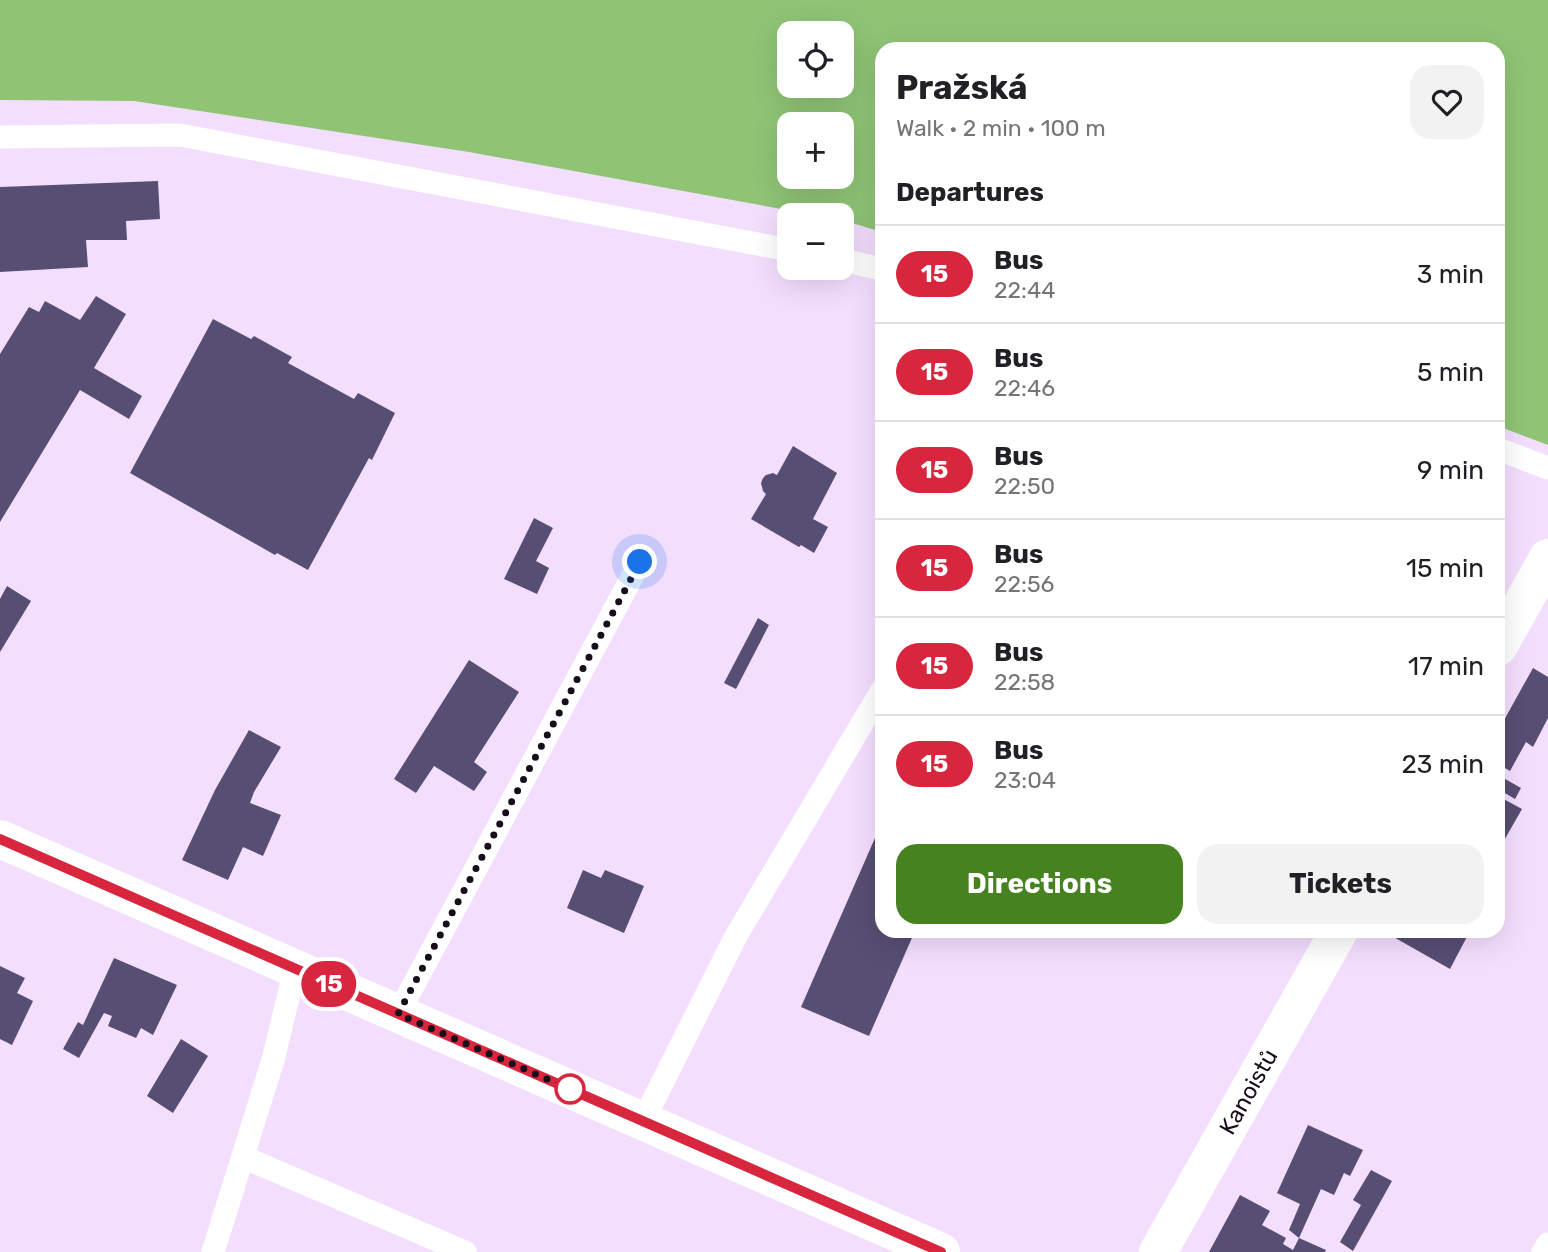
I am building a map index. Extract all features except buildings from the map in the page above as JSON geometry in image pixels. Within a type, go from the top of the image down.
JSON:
[{"type":"main road","points":[[1505,635],[1548,558]]},
{"type":"main road","points":[[0,839],[941,1252]]},
{"type":"main road","name":"Kanoistů","points":[[1158,1252],[1335,938]]},
{"type":"lane","points":[[0,136],[180,135],[777,248]]},
{"type":"lane","points":[[854,263],[875,267]]},
{"type":"lane","points":[[1505,452],[1548,468]]},
{"type":"lane","points":[[398,1014],[640,562]]},
{"type":"lane","points":[[643,1121],[736,936],[875,702]]},
{"type":"lane","points":[[213,1252],[273,1060],[295,969]]},
{"type":"lane","points":[[243,1157],[466,1252]]},
{"type":"lane","points":[[1543,1252],[1548,1244]]},
{"type":"shaded area","points":[[0,0],[1548,0],[1548,445],[1505,429],[1505,42],[875,42],[875,230],[854,224],[854,203],[777,203],[777,208],[469,152],[134,101],[0,100]]},
{"type":"bus line","name":"15","points":[[0,839],[941,1252]]},
{"type":"route","points":[[570,1089],[398,1014],[640,562]]}]
